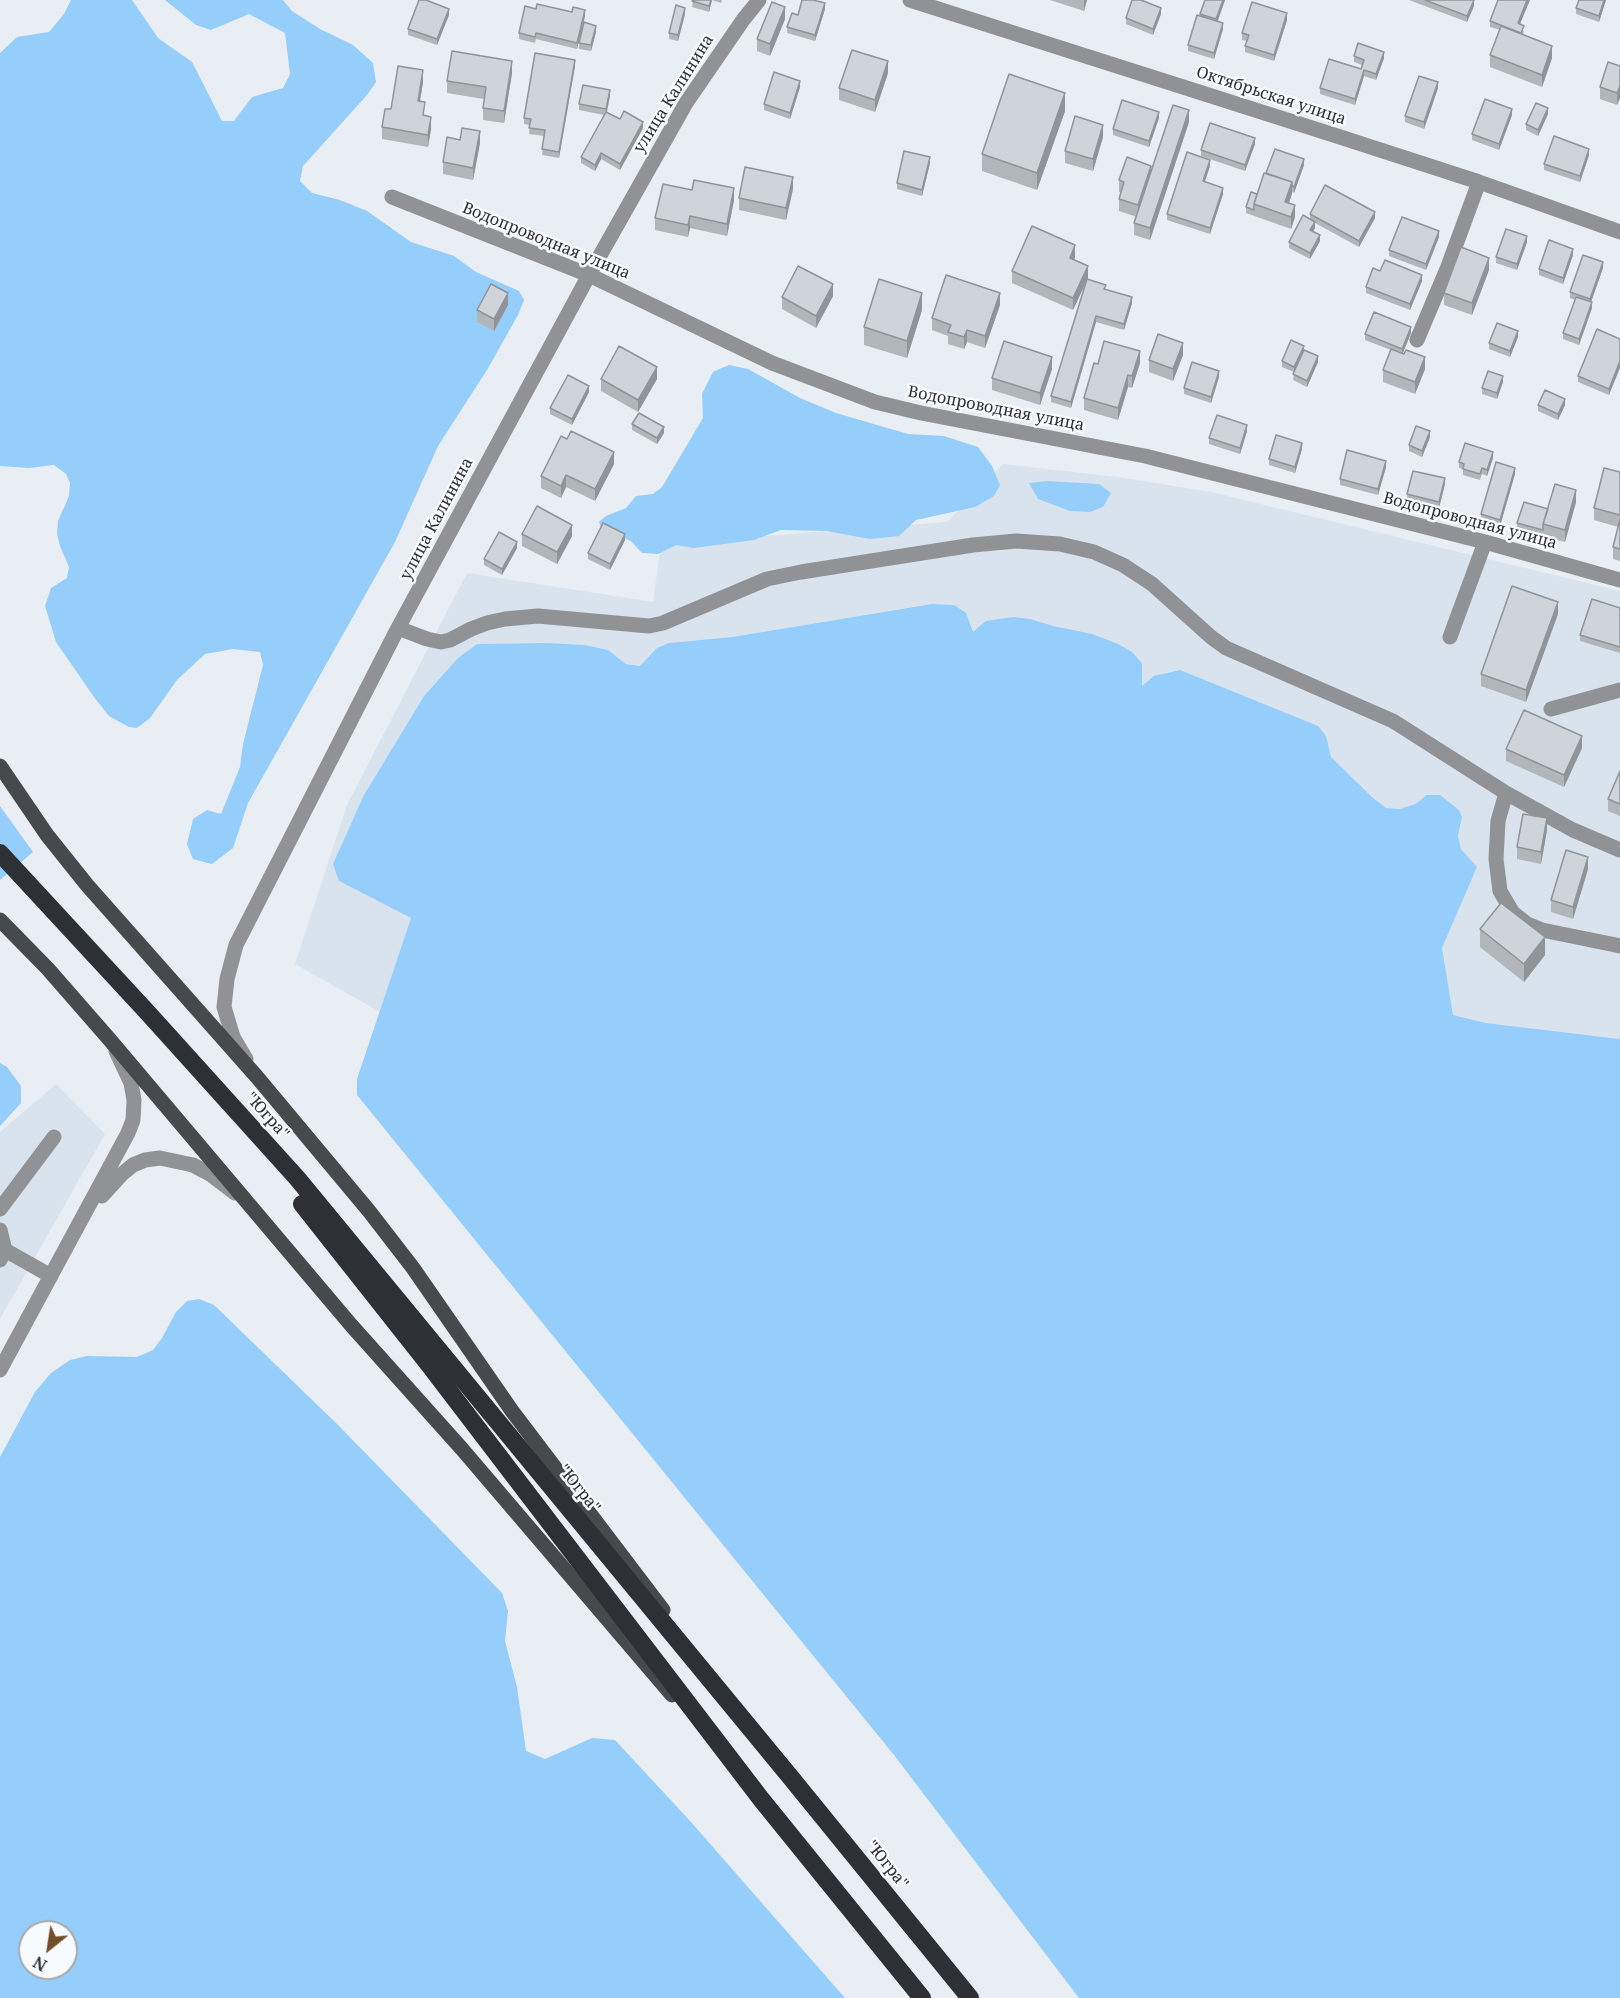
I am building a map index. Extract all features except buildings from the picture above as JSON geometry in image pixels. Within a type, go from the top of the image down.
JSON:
[{"type":"highway","name":"\"Югра\"","points":[[0,853],[304,1187],[970,1998]]},
{"type":"highway","name":"\"Югра\"","points":[[148,1013],[430,1366],[761,1799],[922,1998]]},
{"type":"main road","points":[[0,766],[47,835],[87,885],[257,1077],[332,1166],[413,1269],[512,1411],[792,1779]]},
{"type":"main road","points":[[0,921],[48,969],[110,1040],[351,1325],[455,1440],[761,1799]]},
{"type":"street","name":"улица Калинина","points":[[257,1077],[233,1037],[226,1019],[225,993],[230,961],[236,945],[398,628],[589,275],[686,103],[759,0]]},
{"type":"street","name":"Октябрьская улица","points":[[910,0],[1479,182],[1620,232]]},
{"type":"street","points":[[1417,340],[1479,182]]},
{"type":"street","name":"Водопроводная улица","points":[[392,197],[589,275],[772,363],[875,402],[1145,456],[1485,542],[1620,580]]},
{"type":"street","points":[[398,628],[441,642],[487,623],[538,616],[650,626],[663,624],[767,579],[801,572],[973,545],[1016,541],[1060,544],[1094,552],[1124,565],[1152,584],[1226,648],[1393,721],[1506,793],[1573,830],[1620,850]]},
{"type":"street","points":[[1450,637],[1485,542]]},
{"type":"street","points":[[1551,709],[1620,690]]},
{"type":"street","points":[[1506,793],[1498,821],[1496,859],[1500,891],[1513,913],[1527,924],[1542,930],[1620,946]]},
{"type":"street","points":[[0,1370],[121,1148],[132,1120],[134,1100],[131,1083],[110,1040]]},
{"type":"street","points":[[0,1209],[54,1137]]},
{"type":"street","points":[[84,1216],[133,1165],[145,1160],[160,1158],[193,1165],[210,1174],[253,1208]]},
{"type":"street","points":[[0,1230],[3,1255],[51,1276]]},
{"type":"shaded area","points":[[71,0],[132,0],[158,38],[192,62],[222,121],[234,121],[252,97],[283,88],[290,74],[285,33],[249,14],[211,30],[196,25],[165,0],[283,0],[292,11],[320,29],[353,45],[373,63],[376,82],[303,166],[300,181],[312,193],[340,200],[367,211],[411,242],[454,256],[476,272],[519,291],[524,300],[487,370],[438,446],[395,542],[248,803],[233,848],[212,864],[193,859],[187,844],[193,819],[207,810],[221,814],[240,767],[243,744],[263,665],[260,652],[233,649],[205,654],[177,680],[150,718],[137,728],[129,727],[109,716],[56,642],[45,606],[51,588],[67,578],[69,567],[57,534],[58,521],[69,496],[70,483],[66,474],[54,465],[29,468],[0,466],[0,53],[17,37],[49,32],[64,14]]},
{"type":"shaded area","points":[[729,365],[748,369],[800,398],[836,413],[908,434],[944,436],[978,447],[992,466],[1000,485],[994,496],[975,507],[916,520],[899,536],[870,539],[827,531],[781,530],[754,540],[694,548],[676,545],[658,554],[642,553],[631,541],[602,529],[599,522],[606,516],[626,508],[636,496],[653,494],[662,487],[703,418],[702,394],[713,372]]},
{"type":"shaded area","points":[[1003,464],[1118,477],[1211,492],[1620,591],[1620,1039],[1486,1023],[1453,1015],[1442,948],[1477,867],[1461,849],[1458,836],[1462,818],[1427,795],[1415,804],[1400,809],[1386,808],[1331,757],[1326,736],[1171,671],[1154,677],[1141,687],[1069,802],[954,605],[932,604],[732,637],[669,643],[657,648],[641,666],[626,664],[608,650],[585,645],[477,644],[458,658],[424,696],[364,795],[339,881],[411,918],[380,1012],[295,964],[347,805],[467,573],[653,602],[661,544],[947,522]]},
{"type":"shaded area","points":[[1048,481],[1099,484],[1111,493],[1103,507],[1090,512],[1070,511],[1038,499],[1029,483]]},
{"type":"shaded area","points":[[932,604],[954,605],[966,613],[973,632],[986,621],[1013,617],[1092,634],[1132,652],[1142,663],[1142,686],[1154,676],[1180,670],[1318,726],[1326,736],[1331,757],[1386,808],[1400,809],[1415,804],[1427,795],[1440,795],[1459,810],[1462,817],[1458,836],[1461,849],[1477,867],[1442,948],[1453,1015],[1486,1023],[1620,1039],[1620,1998],[1079,1998],[894,1755],[357,1095],[357,1079],[411,918],[339,881],[333,864],[364,795],[424,696],[458,658],[477,644],[548,643],[585,645],[608,650],[626,664],[640,666],[657,648],[669,643],[732,637]]},
{"type":"shaded area","points":[[0,806],[33,852],[0,880]]},
{"type":"shaded area","points":[[0,1063],[7,1067],[21,1086],[21,1103],[0,1126]]},
{"type":"shaded area","points":[[56,1084],[105,1134],[0,1319],[0,1132]]},
{"type":"shaded area","points":[[199,1299],[214,1305],[338,1425],[502,1593],[508,1611],[505,1641],[517,1687],[526,1751],[545,1759],[592,1738],[615,1740],[691,1822],[845,1998],[0,1998],[0,1457],[35,1392],[51,1373],[70,1360],[87,1356],[137,1357],[153,1350],[176,1312],[187,1301]]}]
